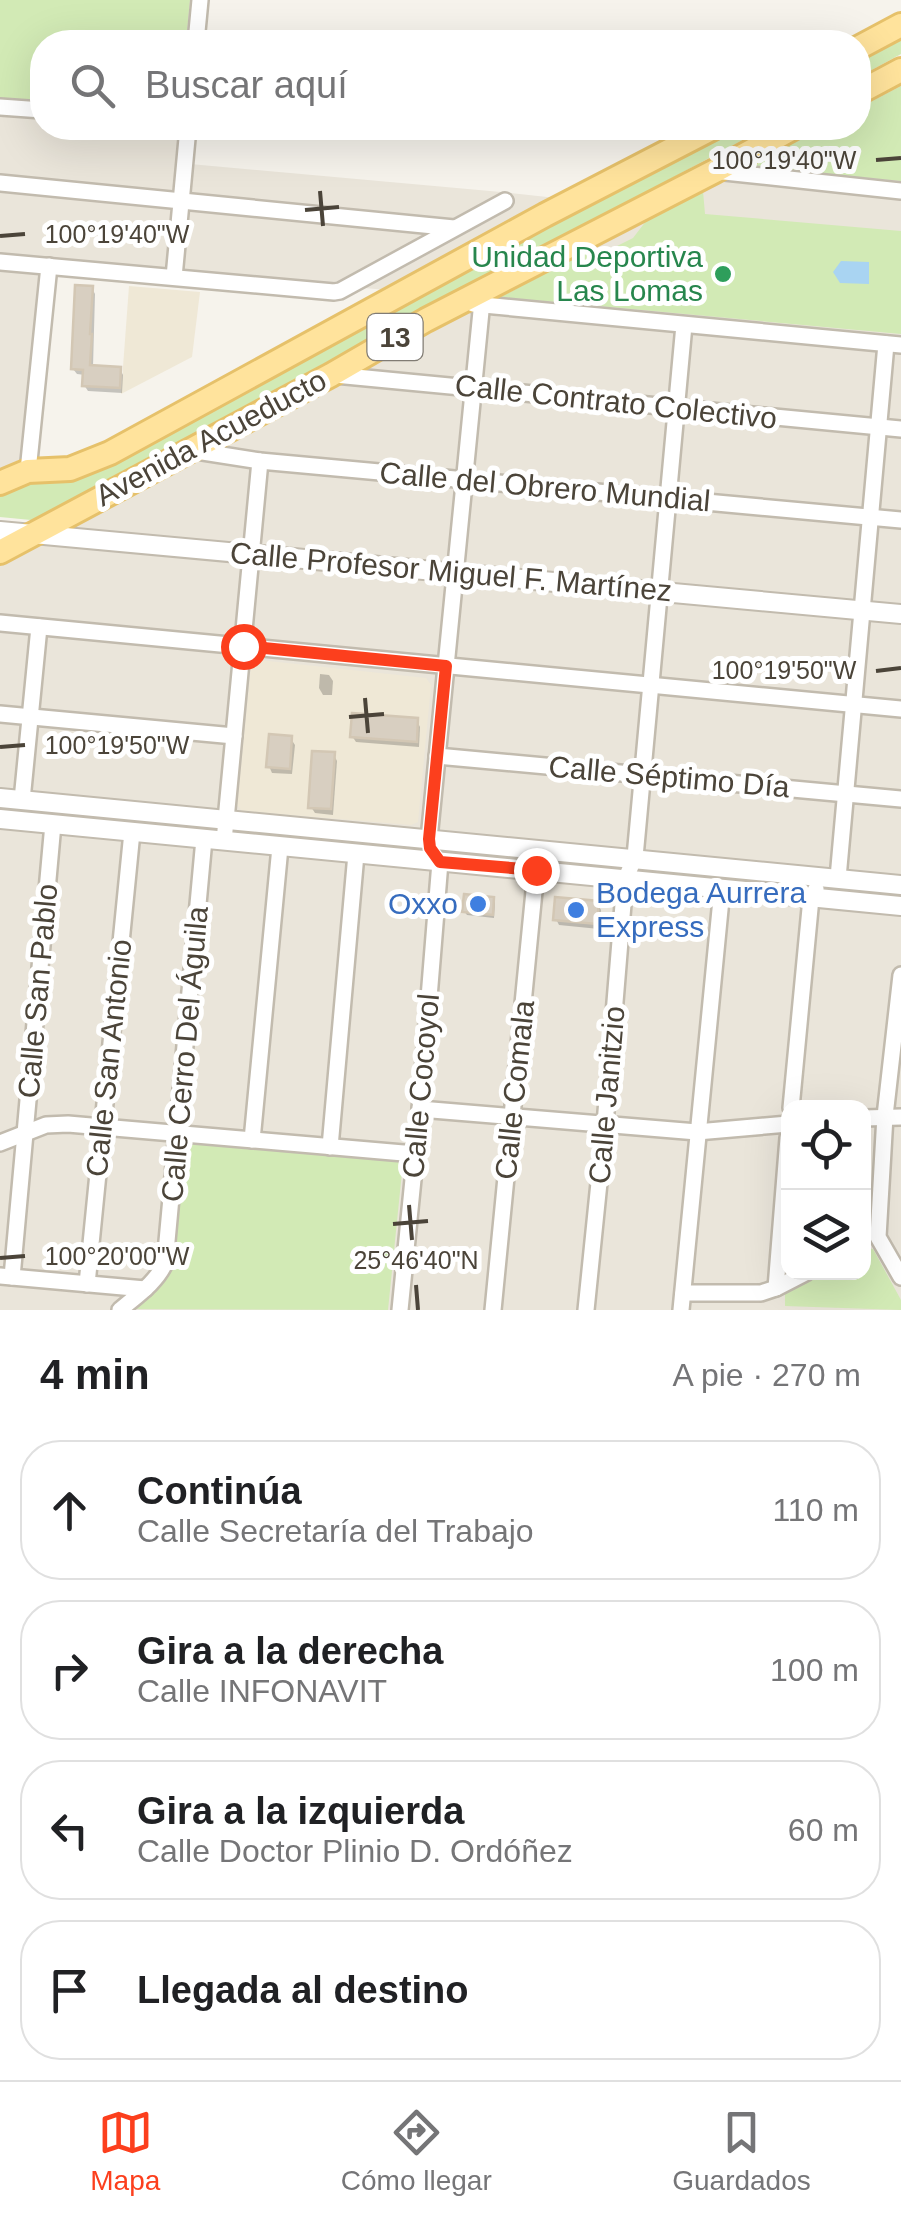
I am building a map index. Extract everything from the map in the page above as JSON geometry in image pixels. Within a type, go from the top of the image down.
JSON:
[{"type":"main road","points":[[871,41],[901,25]]},
{"type":"main road","points":[[871,86],[901,70]]},
{"type":"main road","name":"Avenida Acueducto","points":[[0,483],[28,471],[70,469],[110,454],[689,140]]},
{"type":"main road","name":"Avenida Acueducto","points":[[0,552],[771,140]]},
{"type":"street","points":[[197,30],[200,0]]},
{"type":"street","points":[[0,107],[30,109]]},
{"type":"street","points":[[174,277],[187,140]]},
{"type":"street","points":[[715,171],[901,191]]},
{"type":"street","points":[[0,182],[456,228]]},
{"type":"street","points":[[0,262],[340,291],[505,201]]},
{"type":"street","points":[[28,471],[49,266]]},
{"type":"street","points":[[440,862],[429,839],[473,388],[474,300],[893,344],[878,427],[846,794],[830,877],[811,898],[792,1100]]},
{"type":"street","points":[[625,880],[636,857],[684,324]]},
{"type":"street","name":"Calle Contrato Colectivo","points":[[330,374],[901,430]]},
{"type":"street","name":"Calle del Obrero Mundial","points":[[190,450],[260,461],[901,520]]},
{"type":"street","points":[[224,841],[260,461]]},
{"type":"street","name":"Calle Profesor Miguel F. Martínez","points":[[0,530],[901,614]]},
{"type":"street","points":[[0,623],[901,709]]},
{"type":"street","points":[[22,800],[39,627]]},
{"type":"street","points":[[0,714],[234,736]]},
{"type":"street","name":"Calle Séptimo Día","points":[[437,756],[901,799]]},
{"type":"street","points":[[0,798],[901,884]]},
{"type":"street","points":[[0,819],[901,906]]},
{"type":"street","name":"Calle San Pablo","points":[[6,1276],[24,1132],[53,824]]},
{"type":"street","name":"Calle San Antonio","points":[[88,1284],[132,832]]},
{"type":"street","points":[[330,1147],[347,853],[340,832]]},
{"type":"street","name":"Calle Cerro Del Águila","points":[[120,1310],[146,1289],[166,1263],[204,840]]},
{"type":"street","points":[[252,1140],[280,847]]},
{"type":"street","name":"Calle Cocoyol","points":[[400,1310],[440,862]]},
{"type":"street","name":"Calle Comala","points":[[493,1310],[536,870]]},
{"type":"street","name":"Calle Janitzio","points":[[586,1310],[625,880]]},
{"type":"street","points":[[682,1310],[722,888]]},
{"type":"street","points":[[901,975],[893,1116],[871,1240],[901,1277]]},
{"type":"street","points":[[420,1109],[697,1132],[781,1125]]},
{"type":"street","points":[[0,1143],[46,1125],[68,1124],[416,1154]]},
{"type":"street","points":[[776,1288],[784,1190]]},
{"type":"street","points":[[6,1276],[146,1289]]},
{"type":"street","points":[[683,1293],[761,1293],[792,1280]]},
{"type":"shaded area","points":[[0,0],[194,0],[190,30],[30,30],[30,140],[180,140],[179,163],[703,214],[703,186],[789,140],[871,140],[871,96],[901,80],[901,338],[0,254]]},
{"type":"shaded area","points":[[0,267],[41,271],[24,457],[0,470]]},
{"type":"shaded area","points":[[129,286],[200,292],[192,357],[121,394]]},
{"type":"shaded area","points":[[462,313],[901,353],[901,878],[0,792],[0,566]]},
{"type":"shaded area","points":[[259,660],[426,678],[431,685],[418,822],[411,825],[242,811],[237,805],[251,666]]},
{"type":"shaded area","points":[[0,826],[901,913],[901,1310],[0,1310]]},
{"type":"green space","points":[[0,0],[190,0],[187,30],[30,30],[30,103],[0,100]]},
{"type":"green space","points":[[901,38],[901,54],[871,70],[871,54]]},
{"type":"green space","points":[[901,86],[901,181],[755,168],[754,164],[799,140],[871,140],[871,102]]},
{"type":"green space","points":[[712,140],[743,140],[40,518],[0,517],[0,496],[30,482],[96,470]]},
{"type":"green space","name":"Unidad Deportiva Las Lomas","points":[[703,191],[705,214],[901,231],[901,334],[501,297],[588,251],[613,248],[633,238],[646,221]]},
{"type":"green space","points":[[185,1143],[403,1162],[388,1310],[131,1309],[169,1267]]},
{"type":"green space","points":[[871,1249],[901,1300],[901,1310],[785,1306],[785,1292],[808,1280],[871,1280]]},
{"type":"water","points":[[841,261],[869,262],[869,284],[840,283],[833,272]]},
{"type":"building","points":[[75,285],[93,286],[90,365],[121,367],[120,388],[82,386],[83,370],[71,369]]},
{"type":"building","points":[[352,713],[418,718],[417,742],[350,737]]},
{"type":"building","points":[[269,734],[292,736],[290,769],[266,767]]},
{"type":"building","points":[[312,751],[335,752],[331,809],[308,808]]},
{"type":"building","name":"Oxxo","points":[[464,894],[494,897],[493,915],[462,912]]},
{"type":"building","name":"Bodega Aurrera Express","points":[[555,897],[599,901],[597,924],[553,920]]},
{"type":"place","name":"Unidad Deportiva Las Lomas","points":[[723,274]]},
{"type":"place","name":"Oxxo","points":[[478,904]]},
{"type":"place","name":"Bodega Aurrera Express","points":[[576,910]]},
{"type":"route","points":[[243,646],[446,666],[430,848],[440,862],[536,870]]}]
